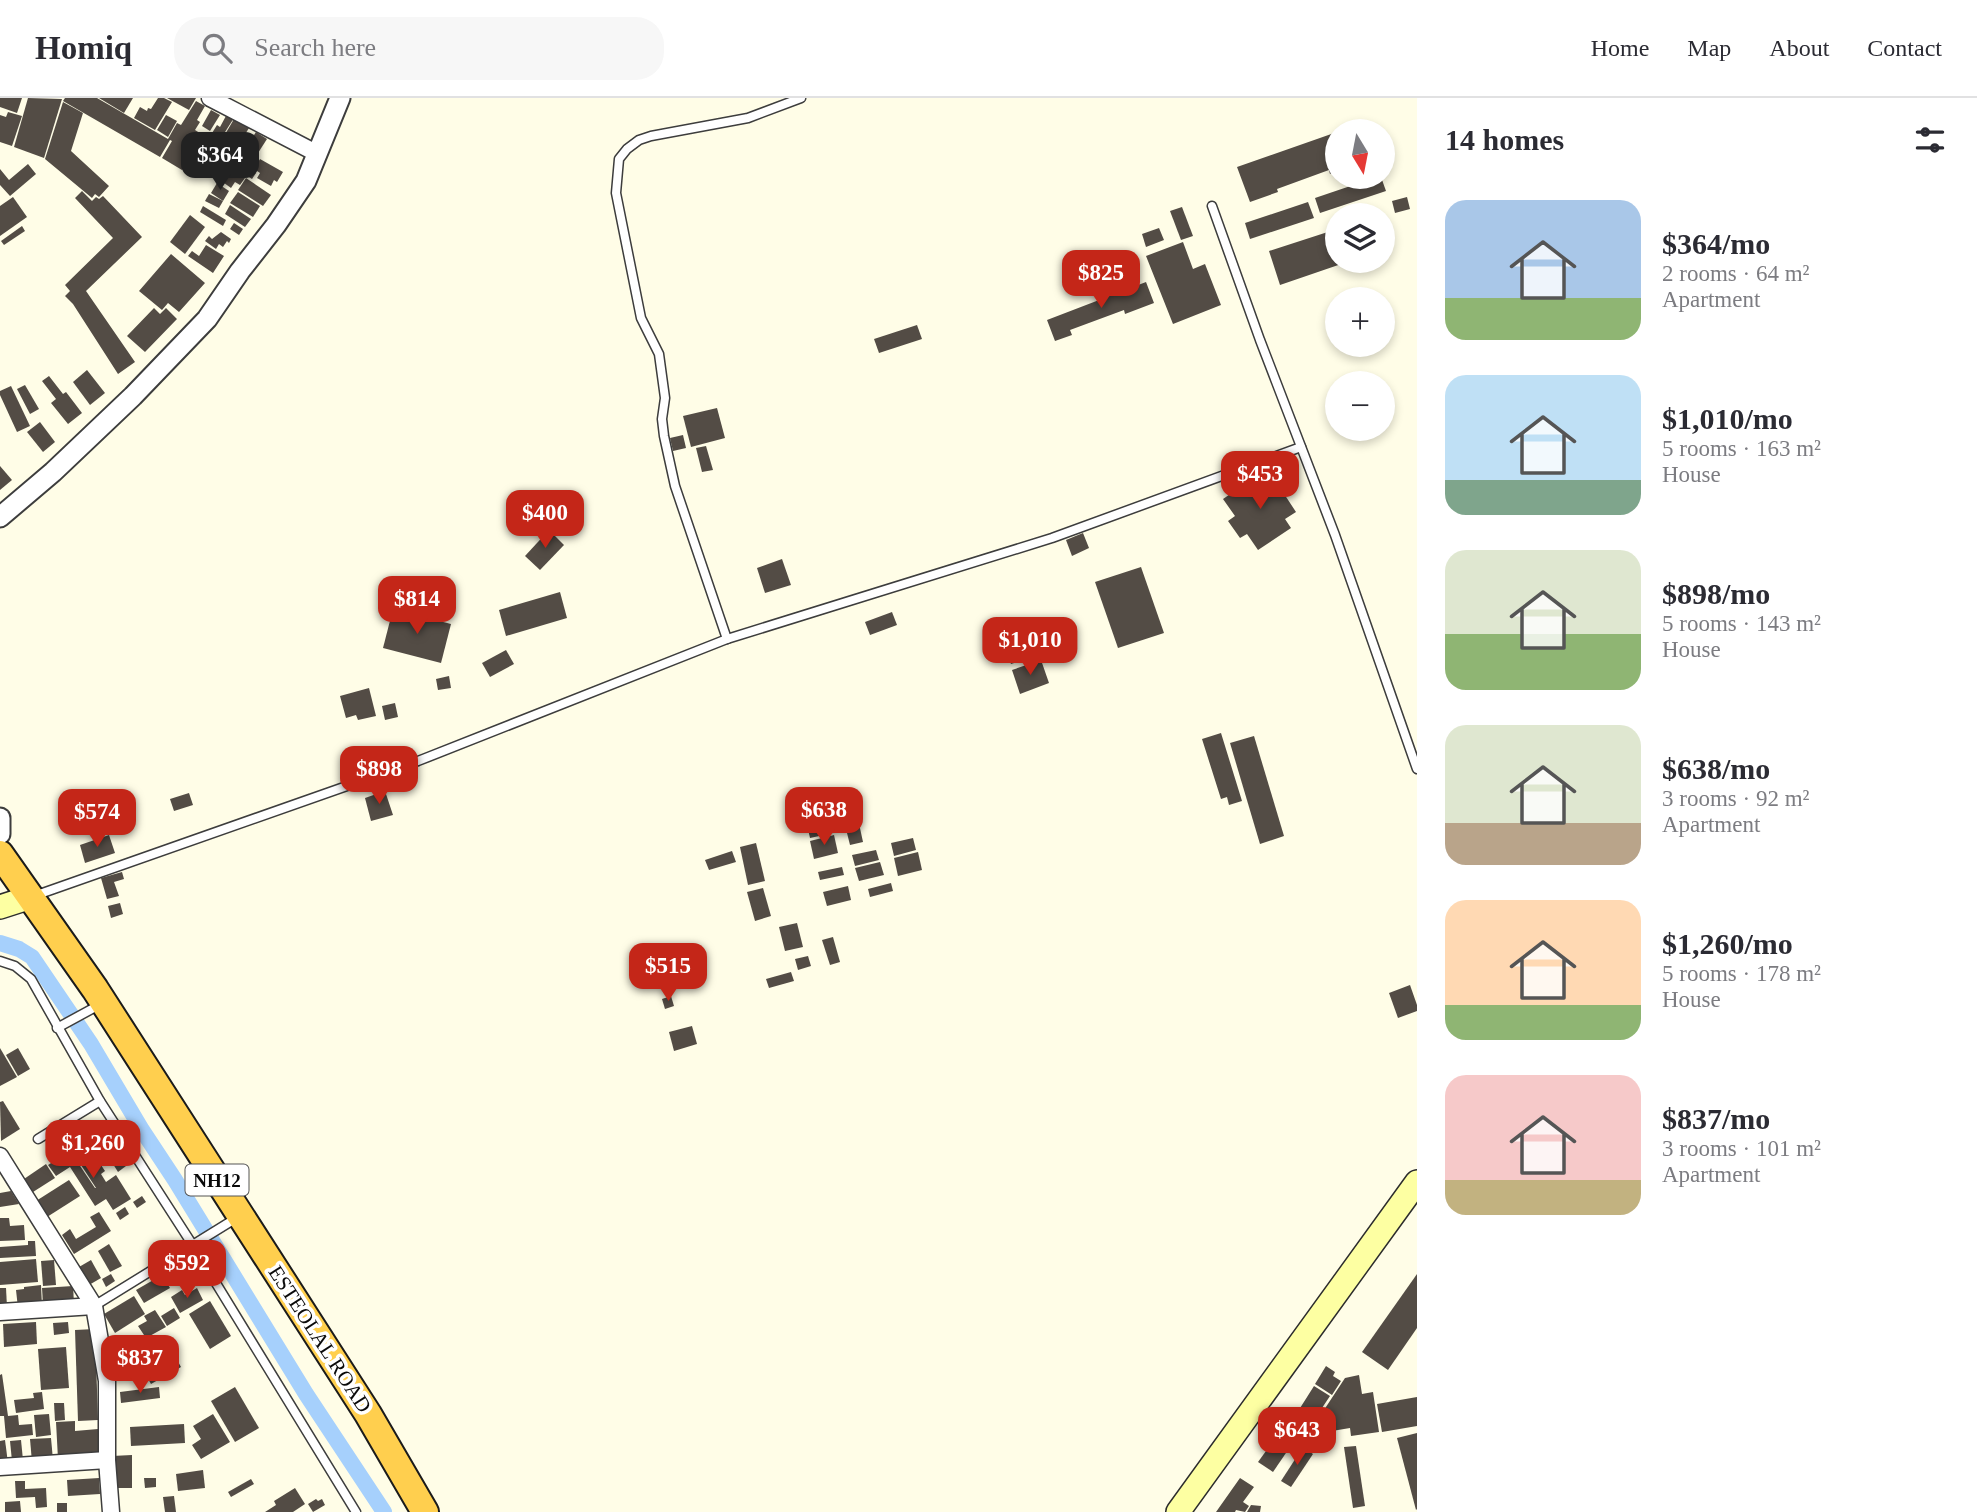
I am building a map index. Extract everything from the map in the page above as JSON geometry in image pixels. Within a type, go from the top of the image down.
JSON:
[{"type":"highway","name":"ESTEOLAL ROAD","points":[[0,854],[31,897],[95,1007],[240,1216],[368,1414],[425,1512]]},
{"type":"main road","points":[[0,907],[31,897]]},
{"type":"main road","points":[[1178,1512],[1417,1182]]},
{"type":"street","points":[[210,98],[318,154]]},
{"type":"street","points":[[0,517],[53,472],[133,396],[206,319],[306,181],[340,98]]},
{"type":"street","points":[[0,818],[0,834]]},
{"type":"street","points":[[0,1156],[94,1306],[107,1381],[107,1460],[111,1512]]},
{"type":"street","points":[[0,1312],[94,1306]]},
{"type":"street","points":[[0,1467],[107,1460]]},
{"type":"lane","points":[[727,639],[672,474],[662,419],[665,398],[659,354],[641,318],[616,193],[619,159],[639,140],[748,118],[801,98]]},
{"type":"lane","points":[[1212,206],[1259,340],[1339,548],[1417,769]]},
{"type":"lane","points":[[31,897],[418,761],[727,639],[1052,538],[1301,447]]},
{"type":"lane","points":[[0,961],[15,966],[31,979],[100,1101],[193,1244],[356,1512]]},
{"type":"lane","points":[[57,1028],[95,1007]]},
{"type":"lane","points":[[38,1139],[100,1101]]},
{"type":"lane","points":[[94,1306],[240,1216]]},
{"type":"building","points":[[0,98],[22,98],[17,113],[0,107]]},
{"type":"building","points":[[28,98],[62,99],[44,158],[14,147]]},
{"type":"building","points":[[65,98],[97,98],[168,139],[177,123],[181,125],[196,101],[205,106],[195,130],[203,135],[182,170],[162,158],[172,141],[170,140],[160,157],[63,101]]},
{"type":"building","points":[[99,98],[133,98],[124,113]]},
{"type":"building","points":[[158,98],[172,102],[155,130],[134,118],[140,107],[147,111],[148,108],[151,109]]},
{"type":"building","points":[[167,98],[196,98],[189,110]]},
{"type":"building","points":[[63,102],[83,113],[71,151],[109,186],[99,197],[95,194],[92,198],[45,159]]},
{"type":"building","points":[[211,110],[220,115],[210,131],[202,126]]},
{"type":"building","points":[[8,112],[22,116],[12,146],[0,142],[0,115],[6,117]]},
{"type":"building","points":[[227,114],[234,118],[218,143],[209,138],[217,125],[220,127]]},
{"type":"building","points":[[166,115],[177,121],[168,137],[157,130]]},
{"type":"building","points":[[234,119],[249,128],[234,152],[220,143]]},
{"type":"building","points":[[256,132],[267,139],[258,153],[247,146]]},
{"type":"building","points":[[1325,136],[1325,171],[1250,202],[1237,167]]},
{"type":"building","points":[[241,145],[255,154],[248,164],[234,155]]},
{"type":"building","points":[[234,159],[256,173],[252,179],[230,165]]},
{"type":"building","points":[[260,159],[283,172],[271,186],[257,178],[260,173],[254,169]]},
{"type":"building","points":[[28,164],[36,174],[10,196],[0,185],[0,169],[9,180]]},
{"type":"building","points":[[229,167],[245,178],[240,185],[235,182],[231,188],[220,180]]},
{"type":"building","points":[[246,178],[271,195],[263,206],[238,190]]},
{"type":"building","points":[[217,183],[229,191],[223,201],[211,193]]},
{"type":"building","points":[[1342,189],[1386,191],[1350,203],[1325,203],[1325,211],[1320,213],[1315,198]]},
{"type":"building","points":[[82,191],[92,201],[103,196],[142,237],[86,291],[135,362],[118,374],[73,304],[65,296],[70,291],[65,285],[113,238],[75,198]]},
{"type":"building","points":[[238,192],[260,206],[253,217],[230,203]]},
{"type":"building","points":[[209,194],[223,201],[219,208],[205,201]]},
{"type":"building","points":[[13,197],[27,217],[0,236],[0,206]]},
{"type":"building","points":[[1407,197],[1410,209],[1395,213],[1395,203],[1392,201]]},
{"type":"building","points":[[1308,202],[1314,218],[1250,239],[1245,223]]},
{"type":"building","points":[[230,205],[251,219],[245,227],[225,214]]},
{"type":"building","points":[[203,206],[226,220],[223,226],[200,212]]},
{"type":"building","points":[[1182,207],[1193,236],[1181,240],[1170,211]]},
{"type":"building","points":[[190,215],[205,227],[185,254],[170,242]]},
{"type":"building","points":[[234,223],[243,229],[239,235],[230,229]]},
{"type":"building","points":[[22,226],[25,231],[4,245],[1,241]]},
{"type":"building","points":[[1159,228],[1164,240],[1146,247],[1142,234]]},
{"type":"building","points":[[221,232],[231,239],[223,247],[219,244],[216,249],[205,241],[209,236],[212,239]]},
{"type":"building","points":[[1325,233],[1325,270],[1280,285],[1269,251]]},
{"type":"building","points":[[1183,242],[1193,269],[1205,264],[1221,305],[1173,324],[1146,256]]},
{"type":"building","points":[[206,245],[224,256],[213,273],[188,256],[192,251],[199,256]]},
{"type":"building","points":[[171,254],[205,283],[179,312],[168,303],[162,310],[139,291]]},
{"type":"building","points":[[1146,282],[1154,303],[1125,314],[1124,310],[1070,330],[1072,335],[1055,341],[1047,320]]},
{"type":"building","points":[[154,308],[160,314],[166,308],[177,319],[145,352],[127,336]]},
{"type":"building","points":[[917,325],[922,339],[879,353],[874,339]]},
{"type":"building","points":[[87,370],[105,393],[90,405],[73,382]]},
{"type":"building","points":[[49,376],[82,413],[68,424],[51,403],[56,399],[42,381]]},
{"type":"building","points":[[25,385],[39,409],[30,414],[17,389]]},
{"type":"building","points":[[11,386],[30,426],[17,432],[0,395],[0,391]]},
{"type":"building","points":[[717,408],[725,438],[691,447],[683,416]]},
{"type":"building","points":[[40,422],[55,442],[43,452],[27,432]]},
{"type":"building","points":[[683,435],[686,448],[673,451],[670,438]]},
{"type":"building","points":[[706,446],[713,470],[702,472],[696,448]]},
{"type":"building","points":[[0,466],[12,480],[0,490]]},
{"type":"building","points":[[1271,474],[1296,512],[1285,519],[1291,528],[1258,550],[1247,534],[1240,538],[1228,521],[1235,516],[1223,499],[1255,477],[1259,482]]},
{"type":"building","points":[[549,530],[564,545],[540,570],[525,556]]},
{"type":"building","points":[[1083,533],[1089,548],[1072,556],[1066,540]]},
{"type":"building","points":[[782,559],[791,585],[765,593],[757,568]]},
{"type":"building","points":[[1141,567],[1164,633],[1118,648],[1095,582]]},
{"type":"building","points":[[560,592],[567,618],[506,636],[499,610]]},
{"type":"building","points":[[393,609],[451,624],[441,663],[383,648]]},
{"type":"building","points":[[892,612],[897,625],[870,635],[865,622]]},
{"type":"building","points":[[1030,632],[1038,655],[1011,664],[1003,642]]},
{"type":"building","points":[[506,650],[514,664],[490,677],[482,663]]},
{"type":"building","points":[[1041,660],[1049,683],[1020,694],[1012,670]]},
{"type":"building","points":[[449,676],[451,688],[438,690],[436,679]]},
{"type":"building","points":[[369,688],[376,716],[358,720],[356,715],[346,718],[340,696]]},
{"type":"building","points":[[395,703],[398,717],[385,720],[382,706]]},
{"type":"building","points":[[1221,733],[1242,801],[1229,805],[1227,797],[1221,799],[1202,739]]},
{"type":"building","points":[[1254,736],[1284,836],[1260,844],[1230,743]]},
{"type":"building","points":[[385,791],[393,815],[371,821],[365,798]]},
{"type":"building","points":[[189,793],[193,805],[174,811],[170,799]]},
{"type":"building","points":[[856,810],[863,842],[850,845],[842,813]]},
{"type":"building","points":[[829,819],[833,833],[810,838],[807,825]]},
{"type":"building","points":[[109,835],[115,853],[85,863],[80,845]]},
{"type":"building","points":[[834,835],[838,853],[814,859],[810,841]]},
{"type":"building","points":[[913,838],[916,850],[894,856],[891,843]]},
{"type":"building","points":[[756,843],[765,881],[748,885],[740,847]]},
{"type":"building","points":[[876,850],[879,860],[855,866],[852,855]]},
{"type":"building","points":[[732,851],[736,862],[709,870],[705,860]]},
{"type":"building","points":[[918,852],[922,870],[898,876],[894,858]]},
{"type":"building","points":[[880,862],[884,875],[859,881],[855,868]]},
{"type":"building","points":[[842,867],[844,875],[820,880],[818,872]]},
{"type":"building","points":[[122,872],[124,879],[114,882],[119,896],[107,899],[101,878]]},
{"type":"building","points":[[891,883],[893,891],[870,897],[868,889]]},
{"type":"building","points":[[848,886],[851,900],[827,906],[823,892]]},
{"type":"building","points":[[763,888],[771,916],[755,921],[747,892]]},
{"type":"building","points":[[120,903],[123,914],[111,918],[108,906]]},
{"type":"building","points":[[797,923],[803,947],[785,951],[779,927]]},
{"type":"building","points":[[833,937],[840,962],[830,965],[822,940]]},
{"type":"building","points":[[808,956],[811,966],[798,970],[795,959]]},
{"type":"building","points":[[791,972],[794,981],[769,988],[766,979]]},
{"type":"building","points":[[1410,985],[1417,1011],[1398,1018],[1389,993]]},
{"type":"building","points":[[671,996],[674,1006],[665,1009],[662,999]]},
{"type":"building","points":[[692,1026],[697,1044],[674,1051],[669,1032]]},
{"type":"building","points":[[0,1048],[17,1077],[0,1086]]},
{"type":"building","points":[[18,1048],[30,1069],[18,1076],[6,1055]]},
{"type":"building","points":[[3,1101],[20,1129],[1,1141],[0,1102]]},
{"type":"building","points":[[109,1138],[120,1154],[104,1165],[93,1148]]},
{"type":"building","points":[[70,1151],[95,1188],[81,1165],[95,1156],[105,1171],[101,1174],[106,1182],[116,1175],[131,1199],[113,1210],[106,1199],[95,1206],[70,1167],[56,1176],[48,1165]]},
{"type":"building","points":[[122,1159],[126,1166],[118,1172],[113,1164]]},
{"type":"building","points":[[46,1164],[55,1178],[33,1192],[24,1179]]},
{"type":"building","points":[[69,1180],[80,1196],[47,1217],[36,1201]]},
{"type":"building","points":[[11,1191],[19,1204],[0,1207],[0,1193]]},
{"type":"building","points":[[142,1196],[146,1202],[137,1208],[133,1202]]},
{"type":"building","points":[[125,1207],[129,1214],[120,1220],[116,1213]]},
{"type":"building","points":[[99,1212],[111,1231],[74,1254],[62,1235],[70,1229],[76,1239],[96,1227],[90,1217]]},
{"type":"building","points":[[0,1218],[9,1218],[10,1226],[24,1225],[25,1240],[0,1241]]},
{"type":"building","points":[[28,1241],[35,1241],[36,1256],[0,1258],[0,1247],[28,1245]]},
{"type":"building","points":[[109,1244],[122,1266],[110,1272],[98,1251]]},
{"type":"building","points":[[36,1259],[38,1282],[0,1285],[0,1262]]},
{"type":"building","points":[[54,1260],[56,1285],[43,1286],[41,1261]]},
{"type":"building","points":[[91,1260],[101,1278],[89,1285],[79,1267]]},
{"type":"building","points":[[181,1262],[192,1279],[182,1285],[179,1281],[172,1286],[164,1272]]},
{"type":"building","points":[[111,1274],[115,1281],[106,1287],[102,1279]]},
{"type":"building","points":[[1417,1274],[1417,1328],[1388,1370],[1362,1352]]},
{"type":"building","points":[[162,1275],[170,1288],[144,1303],[136,1290]]},
{"type":"building","points":[[41,1285],[42,1306],[18,1308],[16,1290]]},
{"type":"building","points":[[73,1286],[74,1303],[43,1305],[42,1288]]},
{"type":"building","points":[[0,1288],[6,1288],[7,1307],[0,1308]]},
{"type":"building","points":[[197,1288],[203,1300],[180,1313],[171,1297],[182,1290],[185,1295]]},
{"type":"building","points":[[134,1296],[145,1314],[115,1333],[104,1314]]},
{"type":"building","points":[[210,1301],[231,1336],[210,1349],[189,1314]]},
{"type":"building","points":[[174,1308],[180,1318],[167,1326],[161,1316]]},
{"type":"building","points":[[155,1310],[166,1327],[146,1338],[138,1326],[147,1321],[144,1316]]},
{"type":"building","points":[[36,1322],[37,1344],[4,1347],[3,1324]]},
{"type":"building","points":[[68,1322],[69,1333],[54,1335],[53,1323]]},
{"type":"building","points":[[95,1329],[98,1420],[78,1421],[75,1330]]},
{"type":"building","points":[[163,1335],[181,1367],[151,1384],[133,1352]]},
{"type":"building","points":[[131,1337],[133,1348],[114,1351],[112,1340]]},
{"type":"building","points":[[66,1347],[69,1388],[41,1390],[38,1349]]},
{"type":"building","points":[[134,1360],[142,1371],[115,1376],[113,1363]]},
{"type":"building","points":[[1326,1366],[1335,1372],[1333,1376],[1341,1381],[1332,1395],[1315,1384]]},
{"type":"building","points":[[2,1374],[8,1416],[18,1415],[19,1425],[32,1424],[33,1435],[6,1438],[4,1416],[0,1416]]},
{"type":"building","points":[[1359,1375],[1362,1394],[1373,1392],[1379,1432],[1351,1436],[1350,1428],[1326,1432],[1322,1413],[1345,1378]]},
{"type":"building","points":[[1314,1386],[1330,1396],[1314,1420],[1307,1417],[1324,1426],[1324,1431],[1304,1432],[1296,1443],[1283,1435]]},
{"type":"building","points":[[159,1387],[160,1398],[121,1403],[120,1392]]},
{"type":"building","points":[[235,1387],[259,1428],[235,1442],[211,1401]]},
{"type":"building","points":[[42,1392],[44,1409],[16,1413],[14,1400],[34,1398],[33,1393]]},
{"type":"building","points":[[1417,1397],[1417,1426],[1382,1432],[1377,1404]]},
{"type":"building","points":[[54,1403],[64,1403],[65,1420],[55,1421]]},
{"type":"building","points":[[49,1414],[51,1435],[36,1437],[34,1415]]},
{"type":"building","points":[[213,1414],[230,1442],[201,1459],[192,1445],[201,1439],[193,1426]]},
{"type":"building","points":[[75,1421],[75,1431],[98,1429],[100,1456],[58,1459],[56,1422]]},
{"type":"building","points":[[184,1424],[185,1443],[131,1446],[130,1427]]},
{"type":"building","points":[[1329,1433],[1331,1449],[1324,1450],[1323,1442],[1319,1443],[1319,1446],[1311,1447],[1310,1443],[1304,1444],[1303,1436]]},
{"type":"building","points":[[1417,1433],[1417,1509],[1416,1510],[1397,1438]]},
{"type":"building","points":[[51,1438],[53,1460],[32,1462],[30,1439]]},
{"type":"building","points":[[5,1440],[8,1463],[0,1463],[0,1441]]},
{"type":"building","points":[[21,1440],[23,1460],[12,1461],[10,1441]]},
{"type":"building","points":[[1274,1440],[1288,1450],[1273,1472],[1258,1462]]},
{"type":"building","points":[[1356,1446],[1365,1506],[1353,1508],[1344,1447]]},
{"type":"building","points":[[1303,1447],[1313,1454],[1291,1487],[1281,1481]]},
{"type":"building","points":[[132,1455],[132,1488],[112,1488],[112,1456]]},
{"type":"building","points":[[203,1470],[205,1488],[178,1491],[176,1474]]},
{"type":"building","points":[[99,1478],[100,1494],[68,1496],[67,1480]]},
{"type":"building","points":[[144,1478],[156,1478],[156,1487],[145,1488]]},
{"type":"building","points":[[1240,1478],[1254,1487],[1243,1502],[1249,1506],[1245,1512],[1216,1512]]},
{"type":"building","points":[[251,1479],[254,1484],[231,1497],[228,1492]]},
{"type":"building","points":[[15,1481],[25,1481],[25,1489],[46,1488],[47,1507],[36,1508],[35,1497],[16,1498]]},
{"type":"building","points":[[295,1488],[305,1504],[293,1512],[265,1512],[276,1505],[274,1501]]},
{"type":"building","points":[[174,1496],[176,1512],[165,1512],[163,1497]]},
{"type":"building","points":[[322,1499],[325,1505],[313,1512],[308,1504]]},
{"type":"building","points":[[20,1501],[21,1512],[5,1512],[5,1502]]},
{"type":"building","points":[[57,1503],[67,1503],[67,1512],[57,1512]]},
{"type":"building","points":[[1251,1505],[1261,1506],[1260,1512],[1247,1512]]},
{"type":"waterway","points":[[0,943],[19,949],[32,957],[91,1044],[306,1394],[384,1512]]}]
